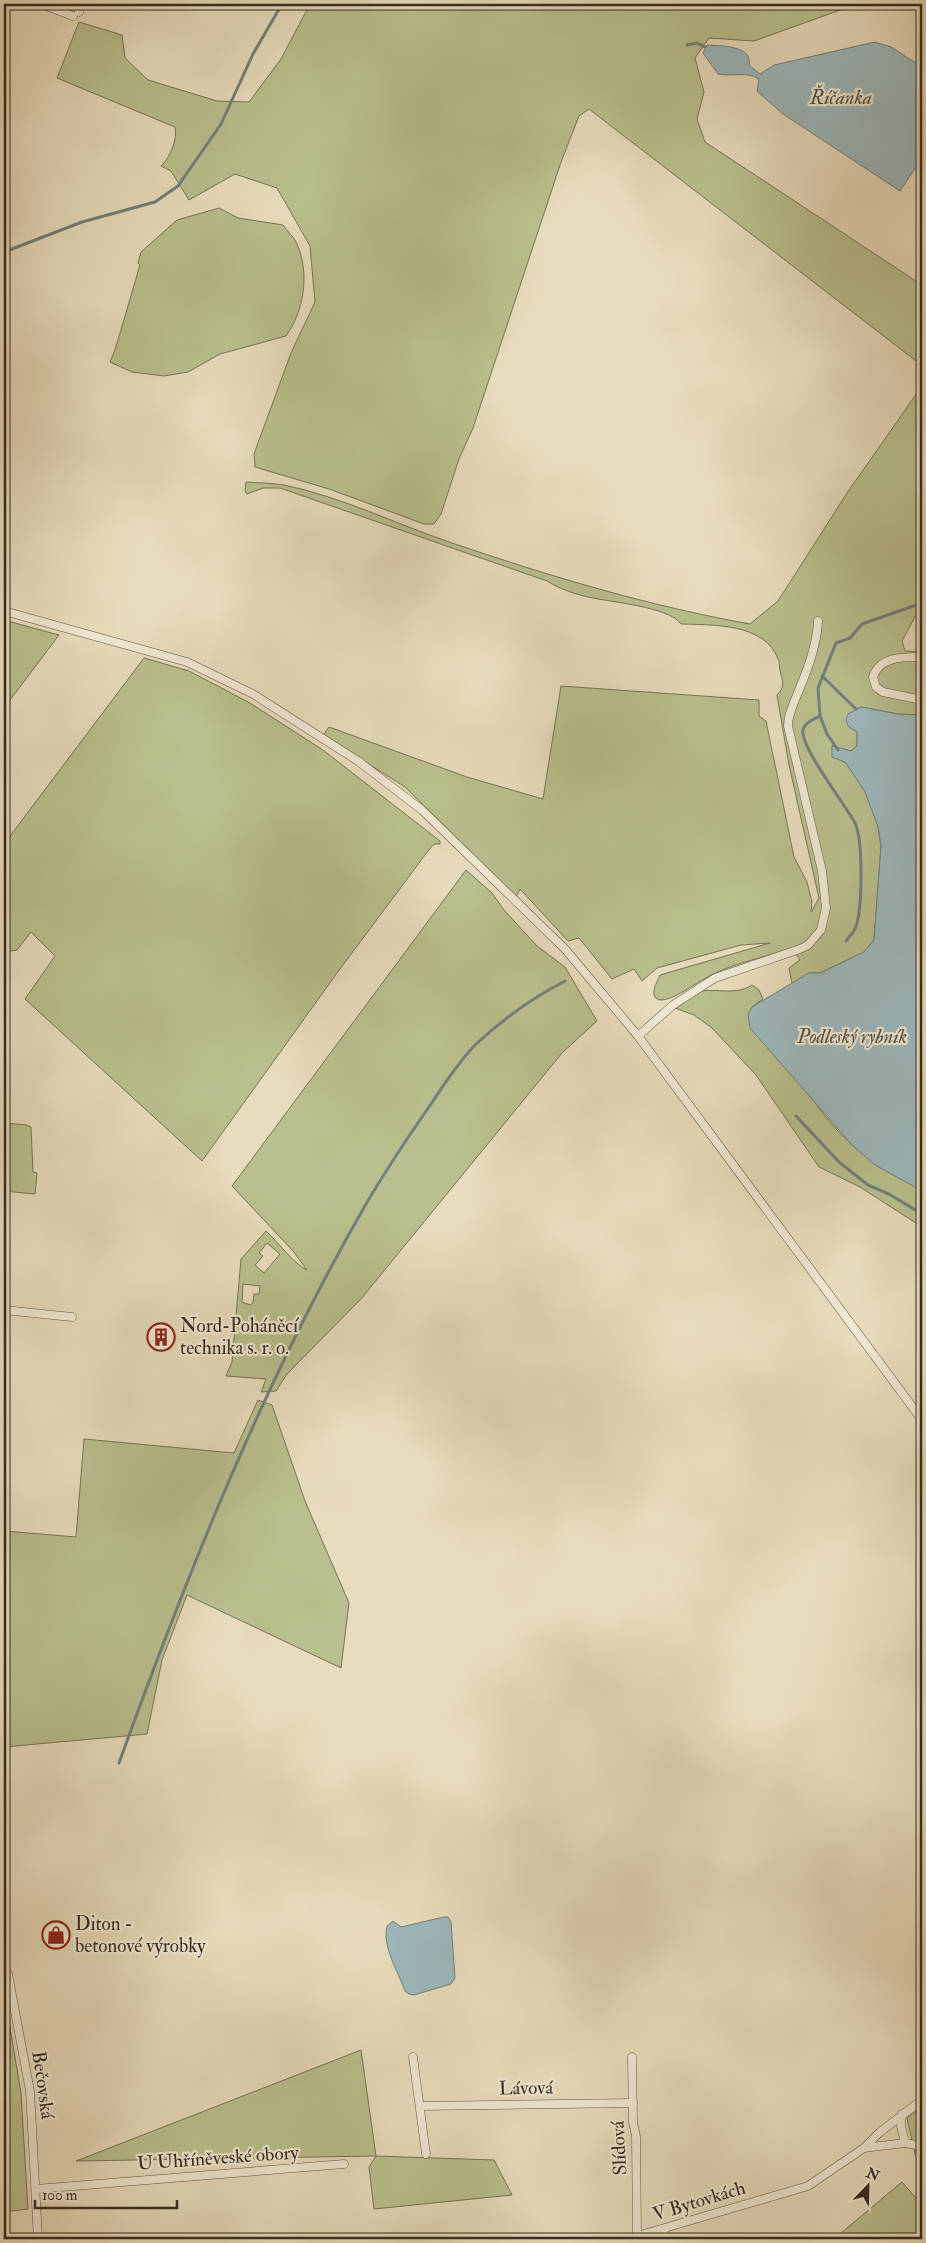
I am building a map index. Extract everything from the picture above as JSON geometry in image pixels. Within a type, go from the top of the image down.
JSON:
[{"type":"street","points":[[41,4],[77,10]]},
{"type":"street","points":[[4,611],[187,662],[253,694],[358,761],[422,810],[564,949],[638,1036],[922,1420]]},
{"type":"street","points":[[638,1036],[673,1005],[715,978],[800,949],[808,945],[821,930],[826,908],[822,872],[788,726],[788,716],[818,633],[818,621]]},
{"type":"street","points":[[922,656],[890,660],[879,666],[873,677],[878,689],[922,700]]},
{"type":"street","points":[[4,1310],[72,1317]]},
{"type":"street","name":"Bečovská","points":[[4,1967],[8,1974],[30,2091],[38,2239]]},
{"type":"street","points":[[413,2057],[426,2154]]},
{"type":"street","name":"Slídová","points":[[632,2057],[632,2103],[636,2136],[637,2236]]},
{"type":"street","name":"V Bytovkách","points":[[627,2239],[808,2186],[864,2148],[880,2132],[922,2100]]},
{"type":"street","name":"Lávová","points":[[420,2106],[632,2103]]},
{"type":"street","points":[[902,2114],[901,2126],[905,2143]]},
{"type":"street","points":[[864,2148],[905,2143],[922,2146]]},
{"type":"street","name":"U Uhříněveské obory","points":[[36,2189],[344,2164]]},
{"type":"street","points":[[663,2229],[666,2239]]},
{"type":"green space","points":[[310,4],[589,4],[601,10],[606,4],[857,4],[754,41],[709,38],[695,58],[704,92],[697,119],[705,142],[922,285],[922,361],[920,364],[589,109],[579,116],[561,162],[473,428],[459,459],[441,514],[434,524],[424,524],[329,489],[255,467],[254,454],[291,353],[315,302],[310,246],[277,188],[235,174],[189,200],[171,171],[161,166],[172,148],[176,132],[175,127],[57,78],[79,22],[122,35],[125,58],[148,80],[217,101],[249,102],[281,59]]},
{"type":"green space","points":[[219,208],[238,218],[283,225],[296,241],[303,267],[303,292],[297,315],[286,336],[220,354],[188,372],[164,376],[132,372],[110,362],[140,265],[138,263],[141,252],[177,220]]},
{"type":"green space","points":[[922,386],[922,612],[917,613],[902,641],[905,651],[922,652],[922,715],[898,714],[861,707],[856,709],[848,726],[857,732],[857,746],[851,751],[832,746],[833,757],[845,762],[865,790],[878,826],[881,846],[874,940],[864,952],[820,973],[809,973],[799,981],[792,983],[789,968],[800,960],[792,948],[712,974],[671,998],[659,1000],[655,997],[654,991],[660,975],[770,943],[741,945],[657,968],[642,981],[634,969],[612,979],[579,938],[568,941],[520,889],[516,897],[405,787],[323,735],[329,727],[467,777],[543,799],[561,686],[759,700],[759,716],[766,721],[794,857],[807,882],[812,902],[811,912],[819,898],[789,765],[777,695],[782,689],[783,683],[779,661],[771,647],[762,638],[736,628],[681,624],[664,613],[651,609],[575,593],[547,581],[280,488],[263,488],[247,494],[245,491],[246,482],[279,484],[306,490],[327,496],[431,536],[525,567],[637,599],[750,624],[778,601],[847,493]]},
{"type":"green space","points":[[4,620],[59,635],[4,708]]},
{"type":"green space","points":[[144,658],[189,671],[250,703],[323,750],[440,841],[440,844],[435,844],[431,847],[337,973],[202,1161],[25,999],[55,956],[31,932],[17,950],[4,952],[4,844]]},
{"type":"green space","points":[[466,870],[492,893],[504,910],[537,946],[565,967],[597,1021],[562,1053],[361,1299],[287,1374],[276,1391],[261,1392],[266,1379],[226,1376],[232,1362],[241,1259],[266,1231],[291,1258],[307,1270],[293,1251],[232,1186]],"holes":[[[267,1243],[280,1254],[264,1273],[255,1265],[263,1256],[259,1253]],[[243,1284],[260,1286],[259,1294],[254,1294],[253,1303],[250,1305],[242,1302]]]},
{"type":"green space","points":[[752,985],[759,990],[763,999],[752,1007],[824,1115],[860,1152],[922,1191],[922,1227],[860,1187],[819,1167],[756,1075],[712,1028],[694,1015],[675,1008],[694,993],[708,990],[731,991],[745,989]]},
{"type":"green space","points":[[4,1123],[31,1127],[33,1172],[37,1173],[35,1194],[4,1191]]},
{"type":"green space","points":[[258,1400],[272,1405],[305,1501],[349,1603],[341,1668],[187,1595],[162,1660],[147,1734],[4,1747],[4,1531],[76,1537],[84,1439],[234,1453]]},
{"type":"green space","points":[[4,1992],[21,2093],[28,2209],[4,2212]]},
{"type":"green space","points":[[361,2050],[376,2156],[76,2161]]},
{"type":"green space","points":[[922,2107],[922,2165],[915,2154],[907,2118]]},
{"type":"green space","points":[[376,2156],[494,2160],[512,2195],[374,2209],[369,2167]]},
{"type":"green space","points":[[902,2182],[922,2205],[922,2239],[834,2239]]},
{"type":"water","name":"Říčanka","points":[[875,42],[891,47],[922,67],[922,158],[900,191],[783,114],[757,91],[759,79],[750,75],[718,74],[703,53],[707,45],[727,46],[741,50],[749,58],[749,65],[760,74],[774,65]]},
{"type":"water","name":"Podleský rybník","points":[[861,707],[898,714],[922,715],[922,1191],[875,1165],[852,1145],[750,1028],[748,1015],[752,1007],[809,973],[820,973],[864,952],[874,940],[881,846],[878,826],[864,790],[845,762],[832,757],[832,746],[851,751],[857,746],[857,732],[848,726],[846,720],[848,714]]},
{"type":"water","points":[[448,1917],[451,1922],[455,1978],[451,1984],[414,1995],[409,1994],[405,1991],[389,1951],[386,1934],[387,1926],[393,1921],[401,1927]]},
{"type":"waterway","points":[[4,252],[82,222],[155,202],[178,186],[221,124],[253,54],[282,4]]},
{"type":"waterway","points":[[687,45],[697,43],[705,47]]},
{"type":"waterway","points":[[846,941],[855,929],[860,907],[861,859],[858,831],[850,814],[815,762],[808,749],[803,730],[808,723],[820,716],[818,688],[836,643],[850,638],[862,624],[922,603]]},
{"type":"waterway","points":[[822,676],[856,709]]},
{"type":"waterway","points":[[820,716],[827,734],[838,750]]},
{"type":"waterway","points":[[119,1763],[172,1620],[230,1478],[294,1339],[366,1204],[389,1166],[451,1074],[475,1045],[518,1010],[565,981]]},
{"type":"waterway","points":[[796,1116],[839,1162],[868,1185],[889,1194],[922,1214]]},
{"type":"place","name":"Nord-Poháněcí technika s. r. o.","points":[[161,1337]]},
{"type":"place","name":"Diton - betonové výrobky","points":[[56,1935]]}]
